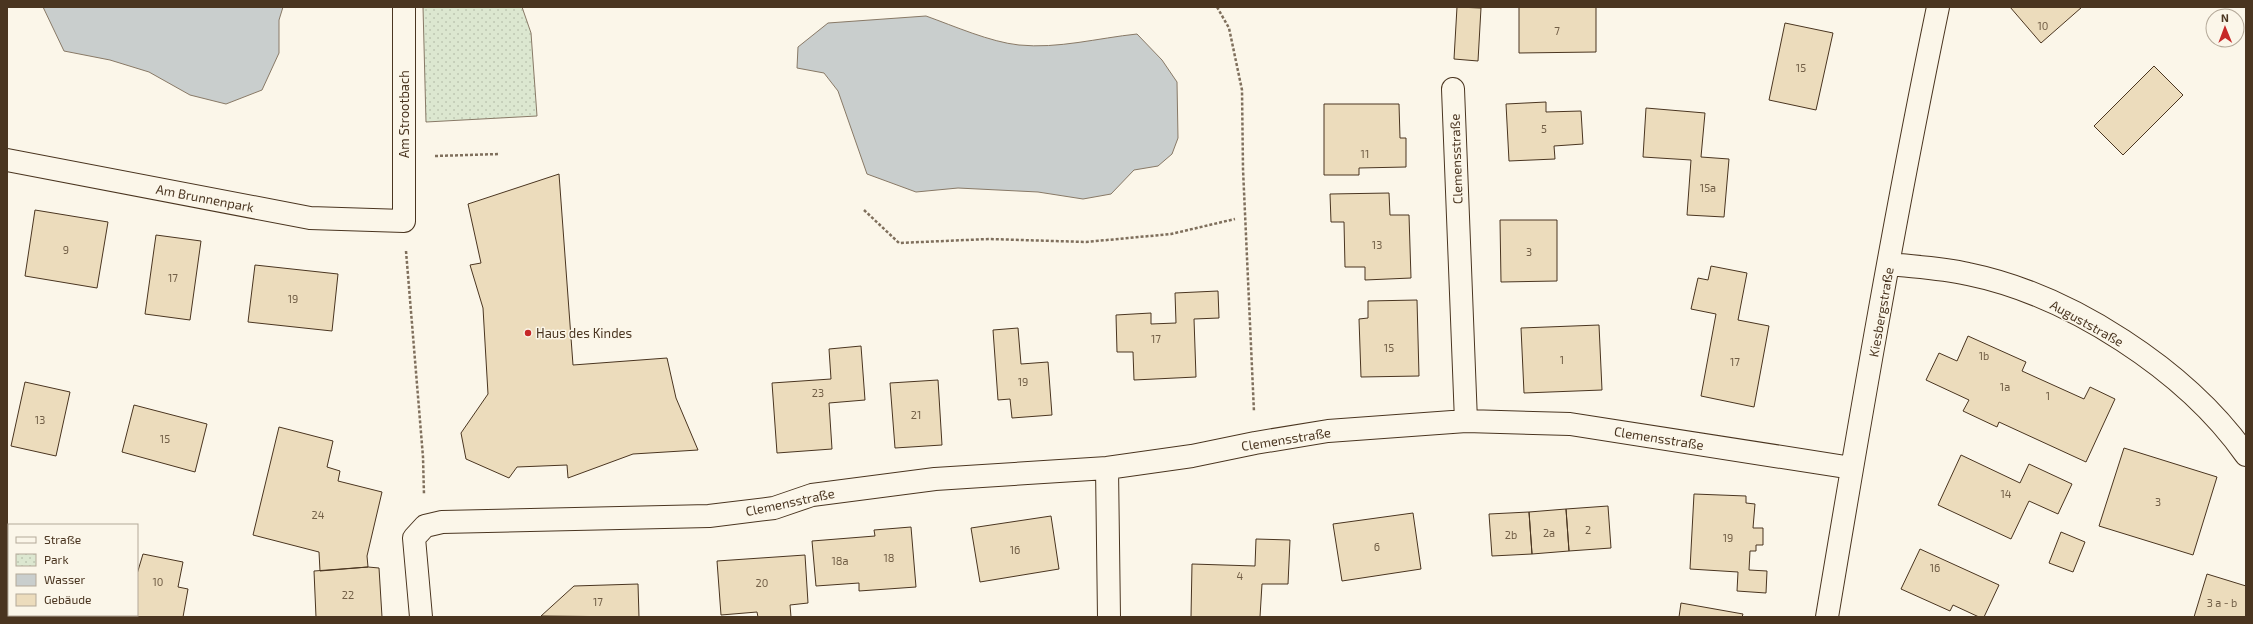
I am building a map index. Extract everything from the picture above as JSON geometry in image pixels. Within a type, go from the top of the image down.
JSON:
[{"type":"street","name":"Am Strootbach","points":[[404,7],[404,222]]},
{"type":"street","name":"Kiesbergstraße","points":[[1827,617],[1852,468],[1938,7]]},
{"type":"street","name":"Clemensstraße","points":[[1453,89],[1466,421]]},
{"type":"street","name":"Am Brunnenpark","points":[[7,160],[310,218],[404,222]]},
{"type":"street","name":"Auguststraße","points":[[1890,264],[1968,274],[2031,292],[2100,327],[2159,365],[2198,401],[2237,442],[2246,455]]},
{"type":"street","name":"Clemensstraße","points":[[425,526],[442,522],[464,521],[709,516],[774,508],[812,495],[935,479],[1107,468],[1192,456],[1255,443],[1328,431],[1466,421],[1570,424],[1852,468]]},
{"type":"street","points":[[1107,468],[1108,617]]},
{"type":"street","points":[[421,617],[414,538],[425,526]]},
{"type":"path","points":[[1217,7],[1229,28],[1242,90],[1244,177],[1255,443]]},
{"type":"path","points":[[404,157],[500,154]]},
{"type":"path","points":[[864,210],[899,243],[990,239],[1086,242],[1171,234],[1236,219]]},
{"type":"path","points":[[404,222],[424,457],[425,526]]},
{"type":"green space","points":[[423,7],[522,7],[531,33],[537,116],[426,122]]},
{"type":"water","points":[[43,7],[283,7],[279,20],[279,53],[262,90],[226,104],[190,95],[149,72],[110,60],[64,51]]},
{"type":"water","points":[[926,16],[996,41],[1019,45],[1048,46],[1137,34],[1162,60],[1177,82],[1178,138],[1172,154],[1158,166],[1134,170],[1111,194],[1083,199],[1038,192],[958,188],[916,192],[867,174],[838,91],[824,73],[797,68],[798,47],[828,23]]},
{"type":"building","points":[[1457,7],[1481,8],[1478,61],[1454,59]]},
{"type":"building","points":[[1519,7],[1596,7],[1596,52],[1519,53]]},
{"type":"building","points":[[2010,7],[2082,7],[2041,43]]},
{"type":"building","points":[[1785,23],[1833,33],[1816,110],[1769,100]]},
{"type":"building","points":[[2154,66],[2183,95],[2123,155],[2094,126]]},
{"type":"building","points":[[1546,102],[1546,112],[1581,111],[1583,144],[1554,146],[1555,159],[1509,161],[1506,104]]},
{"type":"building","points":[[1324,104],[1399,104],[1400,138],[1406,138],[1406,167],[1359,168],[1359,175],[1324,175]]},
{"type":"building","points":[[1646,108],[1705,113],[1701,157],[1729,159],[1724,217],[1687,215],[1691,160],[1643,157]]},
{"type":"building","name":"Haus des Kindes","points":[[559,174],[573,365],[667,358],[676,398],[698,450],[633,454],[568,478],[567,465],[517,467],[509,478],[466,459],[461,433],[488,394],[483,308],[470,265],[481,263],[468,204]]},
{"type":"building","points":[[1389,193],[1390,215],[1409,215],[1411,278],[1365,280],[1365,267],[1345,267],[1344,222],[1331,222],[1330,194]]},
{"type":"building","points":[[35,210],[108,222],[97,288],[25,276]]},
{"type":"building","points":[[1500,220],[1557,220],[1557,281],[1501,282]]},
{"type":"building","points":[[156,235],[201,241],[190,320],[145,314]]},
{"type":"building","points":[[255,265],[338,274],[332,331],[248,322]]},
{"type":"building","points":[[1711,266],[1747,273],[1738,320],[1769,326],[1754,407],[1701,396],[1716,314],[1691,309],[1698,278],[1708,280]]},
{"type":"building","points":[[1218,291],[1219,318],[1194,319],[1196,377],[1134,380],[1133,352],[1117,352],[1116,315],[1151,313],[1151,324],[1176,323],[1175,293]]},
{"type":"building","points":[[1417,300],[1419,376],[1361,377],[1359,319],[1368,318],[1368,301]]},
{"type":"building","points":[[1599,325],[1602,390],[1524,393],[1521,328]]},
{"type":"building","points":[[1018,328],[1021,364],[1048,362],[1052,415],[1012,418],[1010,399],[998,400],[993,330]]},
{"type":"building","points":[[1968,336],[2026,362],[2022,371],[2084,399],[2090,387],[2115,399],[2086,462],[1999,422],[1997,427],[1963,411],[1969,400],[1926,380],[1939,353],[1957,361]]},
{"type":"building","points":[[861,346],[865,400],[829,403],[832,449],[777,453],[772,383],[831,379],[829,349]]},
{"type":"building","points":[[938,380],[942,445],[895,448],[890,383]]},
{"type":"building","points":[[25,382],[70,392],[56,456],[11,446]]},
{"type":"building","points":[[134,405],[207,424],[195,472],[122,452]]},
{"type":"building","points":[[279,427],[333,441],[327,467],[340,471],[338,481],[382,492],[367,556],[368,567],[320,571],[319,552],[253,535]]},
{"type":"building","points":[[2124,448],[2217,477],[2193,555],[2099,526]]},
{"type":"building","points":[[1961,455],[2020,483],[2029,464],[2072,484],[2058,514],[2029,501],[2011,539],[1938,505]]},
{"type":"building","points":[[1694,494],[1746,496],[1746,503],[1755,504],[1753,528],[1763,528],[1763,545],[1756,545],[1756,551],[1750,551],[1749,570],[1767,571],[1766,593],[1737,591],[1738,572],[1690,569]]},
{"type":"building","points":[[1608,506],[1611,548],[1569,551],[1566,509]]},
{"type":"building","points":[[1566,509],[1569,551],[1532,554],[1529,512]]},
{"type":"building","points":[[1529,512],[1532,554],[1492,556],[1489,514]]},
{"type":"building","points":[[1413,513],[1421,569],[1342,581],[1333,524]]},
{"type":"building","points":[[1051,516],[1059,569],[980,582],[971,528]]},
{"type":"building","points":[[911,527],[916,587],[859,591],[859,583],[816,586],[812,541],[875,536],[874,530]]},
{"type":"building","points":[[2061,532],[2085,542],[2073,572],[2049,563]]},
{"type":"building","points":[[1256,539],[1290,540],[1288,584],[1262,584],[1260,617],[1191,617],[1192,564],[1255,566]]},
{"type":"building","points":[[7,548],[8,548],[8,610]]},
{"type":"building","points":[[1920,549],[1999,585],[1984,617],[1979,617],[1953,605],[1950,611],[1901,589]]},
{"type":"building","points":[[143,554],[183,562],[178,587],[188,589],[183,617],[97,617],[138,616],[138,571]]},
{"type":"building","points":[[805,555],[808,603],[790,605],[791,617],[758,617],[757,612],[721,615],[717,561]]},
{"type":"building","points":[[368,567],[379,568],[382,617],[316,617],[314,571]]},
{"type":"building","points":[[2207,574],[2246,586],[2246,617],[2194,617]]},
{"type":"building","points":[[638,584],[639,617],[541,616],[574,586]]},
{"type":"building","points":[[1681,603],[1743,614],[1742,617],[1679,617]]},
{"type":"place","name":"Haus des Kindes","points":[[528,333]]}]
